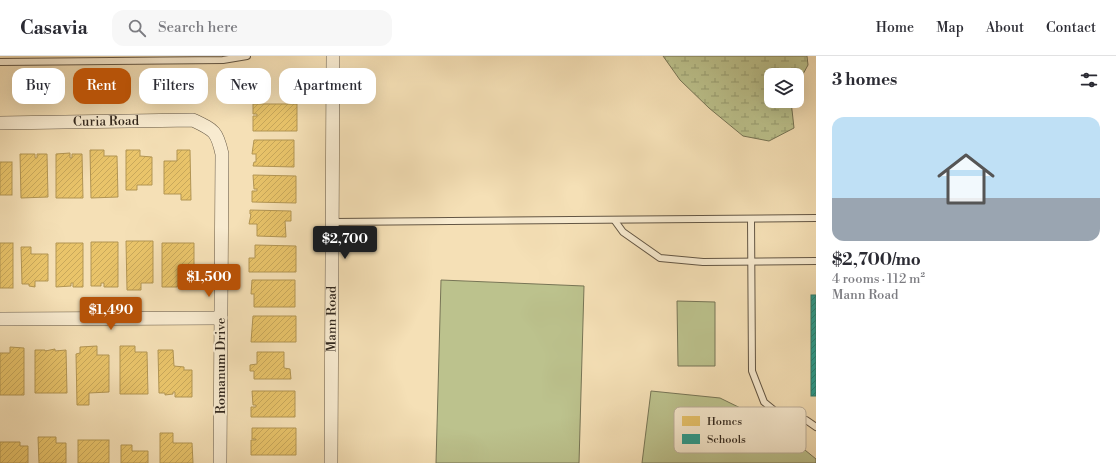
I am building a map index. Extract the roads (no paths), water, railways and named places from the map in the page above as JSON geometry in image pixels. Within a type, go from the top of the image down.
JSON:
[{"type":"street","name":"Mann Road","points":[[331,463],[333,56]]},
{"type":"street","name":"Curia Road","points":[[0,123],[193,120],[210,128]]},
{"type":"street","name":"Romanum Drive","points":[[210,128],[218,138],[222,154],[220,463]]},
{"type":"street","points":[[0,319],[221,318]]},
{"type":"lane","points":[[0,62],[124,59],[223,60],[247,56]]},
{"type":"lane","points":[[332,222],[615,221],[816,218]]},
{"type":"lane","points":[[751,219],[752,371],[764,402],[770,407]]},
{"type":"lane","points":[[615,221],[623,232],[660,258],[703,262],[816,261]]},
{"type":"lane","points":[[806,420],[816,427]]}]
